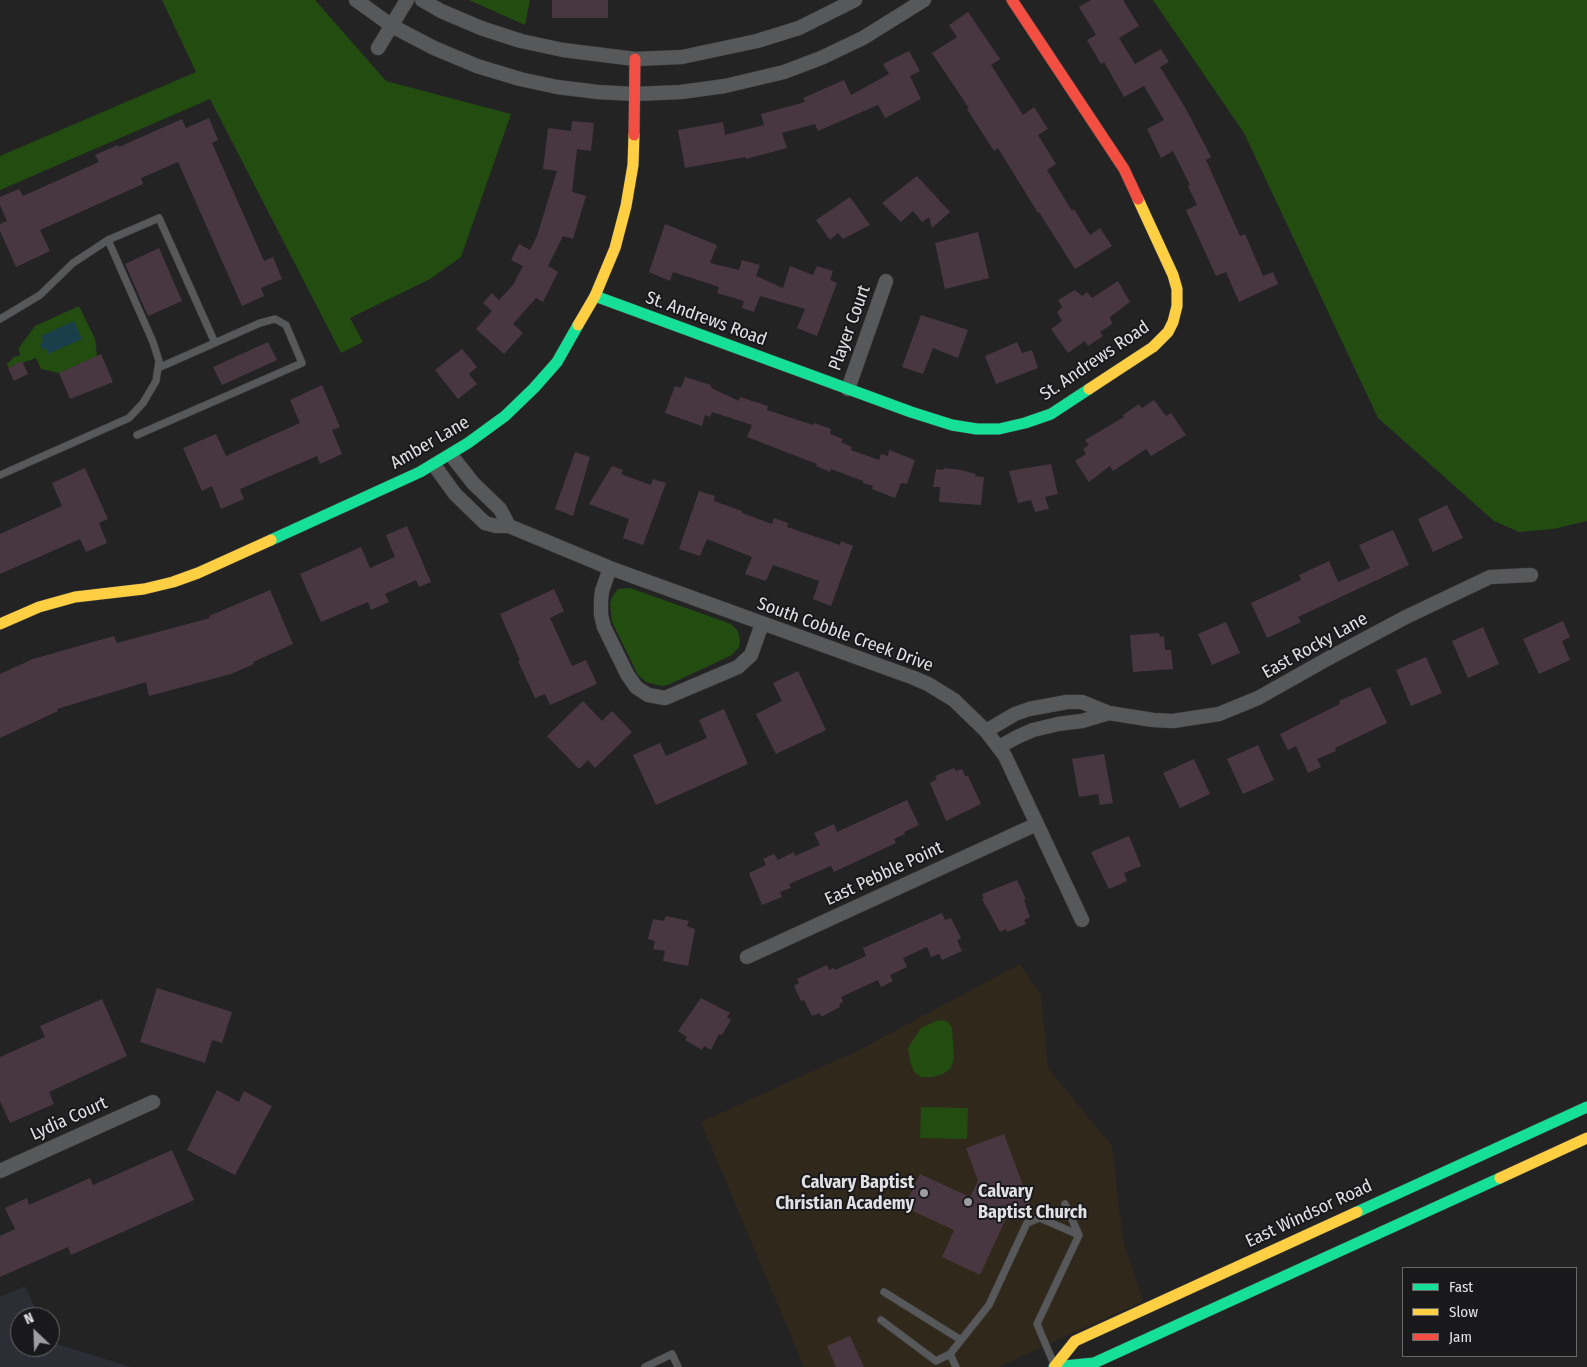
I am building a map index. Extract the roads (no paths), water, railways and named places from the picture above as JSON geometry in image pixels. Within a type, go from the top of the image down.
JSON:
[{"type":"street","points":[[356,0],[392,26],[434,48],[477,66],[557,87],[635,94],[681,92],[725,86],[784,72],[821,58],[863,38],[924,0]]},
{"type":"street","points":[[378,48],[407,0]]},
{"type":"street","points":[[422,0],[441,11],[481,28],[522,42],[563,50],[635,59],[682,57],[757,41],[799,28],[855,0]]},
{"type":"street","name":"St. Andrews Road","points":[[595,296],[911,412],[952,425],[977,429],[1008,427],[1051,414],[1153,347],[1168,332],[1173,322],[1177,306],[1177,289],[1173,275],[1124,169],[1012,0]]},
{"type":"street","name":"Amber Lane","points":[[0,624],[39,607],[75,597],[144,589],[190,576],[434,465],[505,416],[557,362],[595,296],[615,248],[626,206],[633,165],[635,59]]},
{"type":"street","name":"Player Court","points":[[848,389],[886,280]]},
{"type":"street","points":[[450,455],[472,483],[500,509],[509,526]]},
{"type":"street","name":"South Cobble Creek Drive","points":[[434,465],[455,494],[485,523],[496,526],[509,526],[610,568],[928,684],[954,700],[986,731],[999,747],[1012,770],[1082,920]]},
{"type":"street","points":[[610,568],[601,600],[601,615],[604,627],[627,674],[636,687],[648,695],[665,698],[738,667],[751,655],[762,624]]},
{"type":"street","name":"East Rocky Lane","points":[[986,731],[1015,714],[1067,702],[1082,702],[1109,713],[1153,720],[1173,721],[1228,711],[1258,698],[1380,631],[1490,576],[1531,575]]},
{"type":"street","name":"East Rocky Lane","points":[[999,747],[1033,730],[1082,721],[1109,713]]},
{"type":"street","name":"East Pebble Point","points":[[747,957],[1037,824]]},
{"type":"street","name":"Lydia Court","points":[[0,1170],[153,1102]]},
{"type":"street","name":"East Windsor Road","points":[[1055,1367],[1074,1341],[1587,1106]]},
{"type":"street","points":[[1055,1367],[1094,1363],[1587,1138]]},
{"type":"lane","points":[[0,319],[40,295],[73,263],[108,240],[159,218],[215,342]]},
{"type":"lane","points":[[0,475],[129,418],[144,403],[156,381],[159,361],[153,342],[108,240]]},
{"type":"lane","points":[[137,435],[302,363],[286,325],[275,318],[215,342],[158,368]]},
{"type":"lane","points":[[1055,1367],[1037,1324],[1079,1235],[1065,1204]]},
{"type":"lane","points":[[880,1320],[936,1361],[950,1354],[989,1305],[1027,1223],[1040,1218],[1079,1235]]},
{"type":"lane","points":[[884,1292],[961,1340]]},
{"type":"lane","points":[[645,1367],[672,1354],[678,1367]]},
{"type":"lane","points":[[950,1354],[956,1367]]},
{"type":"water","points":[[74,321],[82,339],[48,354],[46,348],[42,350],[40,344],[43,342],[41,336]]},
{"type":"place","name":"Calvary Baptist Christian Academy","points":[[924,1193]]},
{"type":"place","name":"Calvary Baptist Church","points":[[968,1202]]}]
